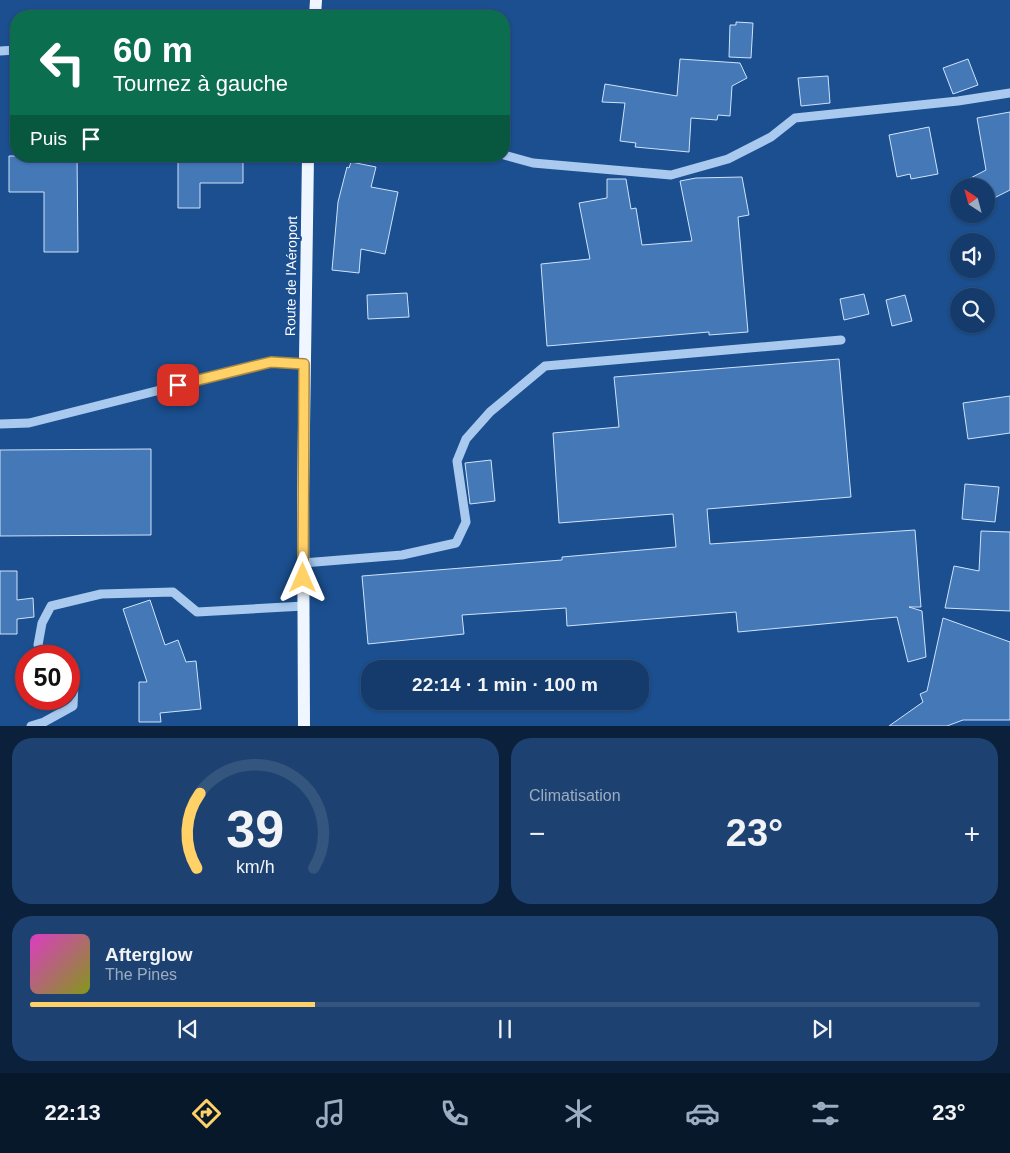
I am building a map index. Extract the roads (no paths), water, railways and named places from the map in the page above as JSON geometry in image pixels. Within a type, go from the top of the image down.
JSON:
[{"type":"main road","name":"Route de l'Aéroport","points":[[304,726],[304,364],[308,162]]},
{"type":"street","points":[[510,157],[533,163],[671,174],[728,158],[771,137],[795,118],[958,101],[1010,93]]},
{"type":"street","points":[[303,563],[402,555],[456,543],[466,522],[457,461],[466,439],[490,412],[545,366],[841,340]]},
{"type":"street","points":[[0,424],[28,423],[271,362],[304,364]]},
{"type":"street","points":[[38,645],[42,623],[51,606],[101,594],[173,592],[197,612],[304,606]]},
{"type":"street","points":[[31,726],[44,722],[66,710]]}]
